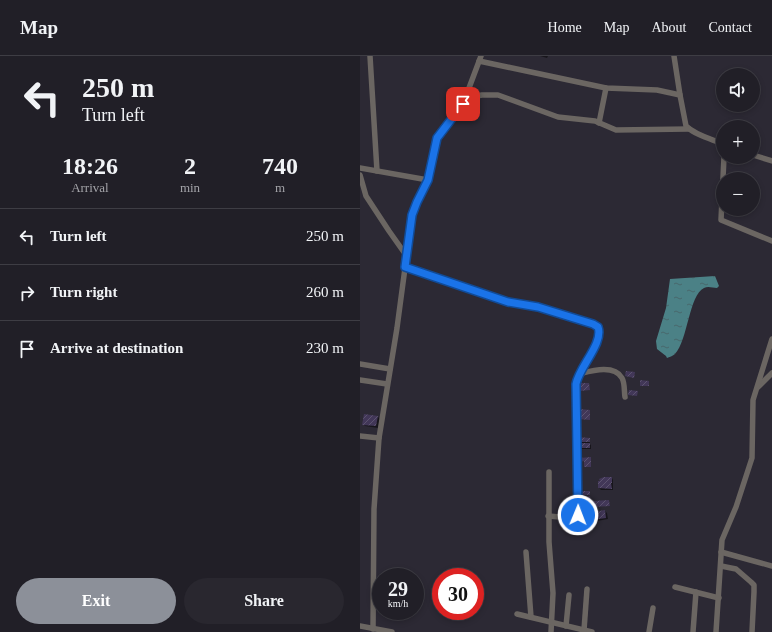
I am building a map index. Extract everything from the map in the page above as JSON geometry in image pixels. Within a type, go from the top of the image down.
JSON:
[{"type":"street","points":[[370,56],[377,171]]},
{"type":"street","points":[[674,56],[685,121],[689,129]]},
{"type":"street","points":[[376,630],[374,509],[379,438],[414,209],[428,180],[437,138],[460,109],[466,98],[480,59],[606,88],[657,90],[680,95]]},
{"type":"street","points":[[599,123],[606,88]]},
{"type":"street","points":[[466,98],[482,95],[498,95],[558,117],[599,123],[616,130],[689,129],[716,141]]},
{"type":"street","points":[[760,157],[772,161]]},
{"type":"street","points":[[724,164],[721,220],[772,241]]},
{"type":"street","points":[[360,168],[428,180]]},
{"type":"street","points":[[360,175],[366,196],[406,256]]},
{"type":"street","points":[[405,267],[508,302],[538,307],[596,325],[599,332],[596,342],[579,374],[576,390],[579,512],[577,517],[572,518],[548,516]]},
{"type":"street","points":[[716,632],[722,540],[736,507],[752,458],[752,404],[772,339]]},
{"type":"street","points":[[360,364],[390,369]]},
{"type":"street","points":[[579,374],[603,369],[615,373],[623,380],[625,397]]},
{"type":"street","points":[[756,389],[772,373]]},
{"type":"street","points":[[360,380],[387,384]]},
{"type":"street","points":[[360,436],[379,438]]},
{"type":"street","points":[[549,472],[548,516],[553,593],[551,632]]},
{"type":"street","points":[[526,552],[531,618]]},
{"type":"street","points":[[721,552],[772,566]]},
{"type":"street","points":[[721,566],[736,569],[754,585],[752,632]]},
{"type":"street","points":[[675,587],[719,598]]},
{"type":"street","points":[[584,630],[587,589]]},
{"type":"street","points":[[693,632],[696,592]]},
{"type":"street","points":[[566,626],[569,595]]},
{"type":"street","points":[[649,632],[653,608]]},
{"type":"street","points":[[517,614],[592,632]]},
{"type":"street","points":[[360,626],[392,632]]},
{"type":"water","points":[[715,276],[719,286],[717,288],[706,287],[699,292],[695,299],[683,339],[675,354],[667,358],[657,349],[656,341],[666,308],[670,279]]},
{"type":"building","points":[[626,371],[635,372],[634,378],[625,376]]},
{"type":"building","points":[[640,380],[649,381],[649,386],[640,386]]},
{"type":"building","points":[[579,383],[589,383],[590,390],[580,391]]},
{"type":"building","points":[[629,390],[638,391],[637,396],[628,395]]},
{"type":"building","points":[[579,409],[590,410],[590,420],[579,419]]},
{"type":"building","points":[[364,414],[378,416],[376,426],[362,425]]},
{"type":"building","points":[[578,437],[590,438],[590,442],[579,442]]},
{"type":"building","points":[[579,443],[590,443],[590,448],[579,448]]},
{"type":"building","points":[[591,457],[591,467],[584,467],[584,461],[580,462],[580,458]]},
{"type":"building","points":[[604,477],[612,477],[612,489],[598,488],[598,481],[600,481],[599,479]]},
{"type":"building","points":[[581,491],[590,491],[590,495],[581,495]]},
{"type":"building","points":[[590,496],[591,504],[585,505],[584,497]]},
{"type":"building","points":[[609,500],[610,506],[593,507],[593,501]]},
{"type":"building","points":[[605,510],[606,518],[585,521],[585,523],[582,523],[581,514]]},
{"type":"route","points":[[463,104],[440,132],[437,138],[426,187],[417,202],[412,215],[405,267],[508,302],[538,307],[562,316],[596,325],[598,327],[599,332],[593,350],[579,374],[576,384],[578,515]]}]
